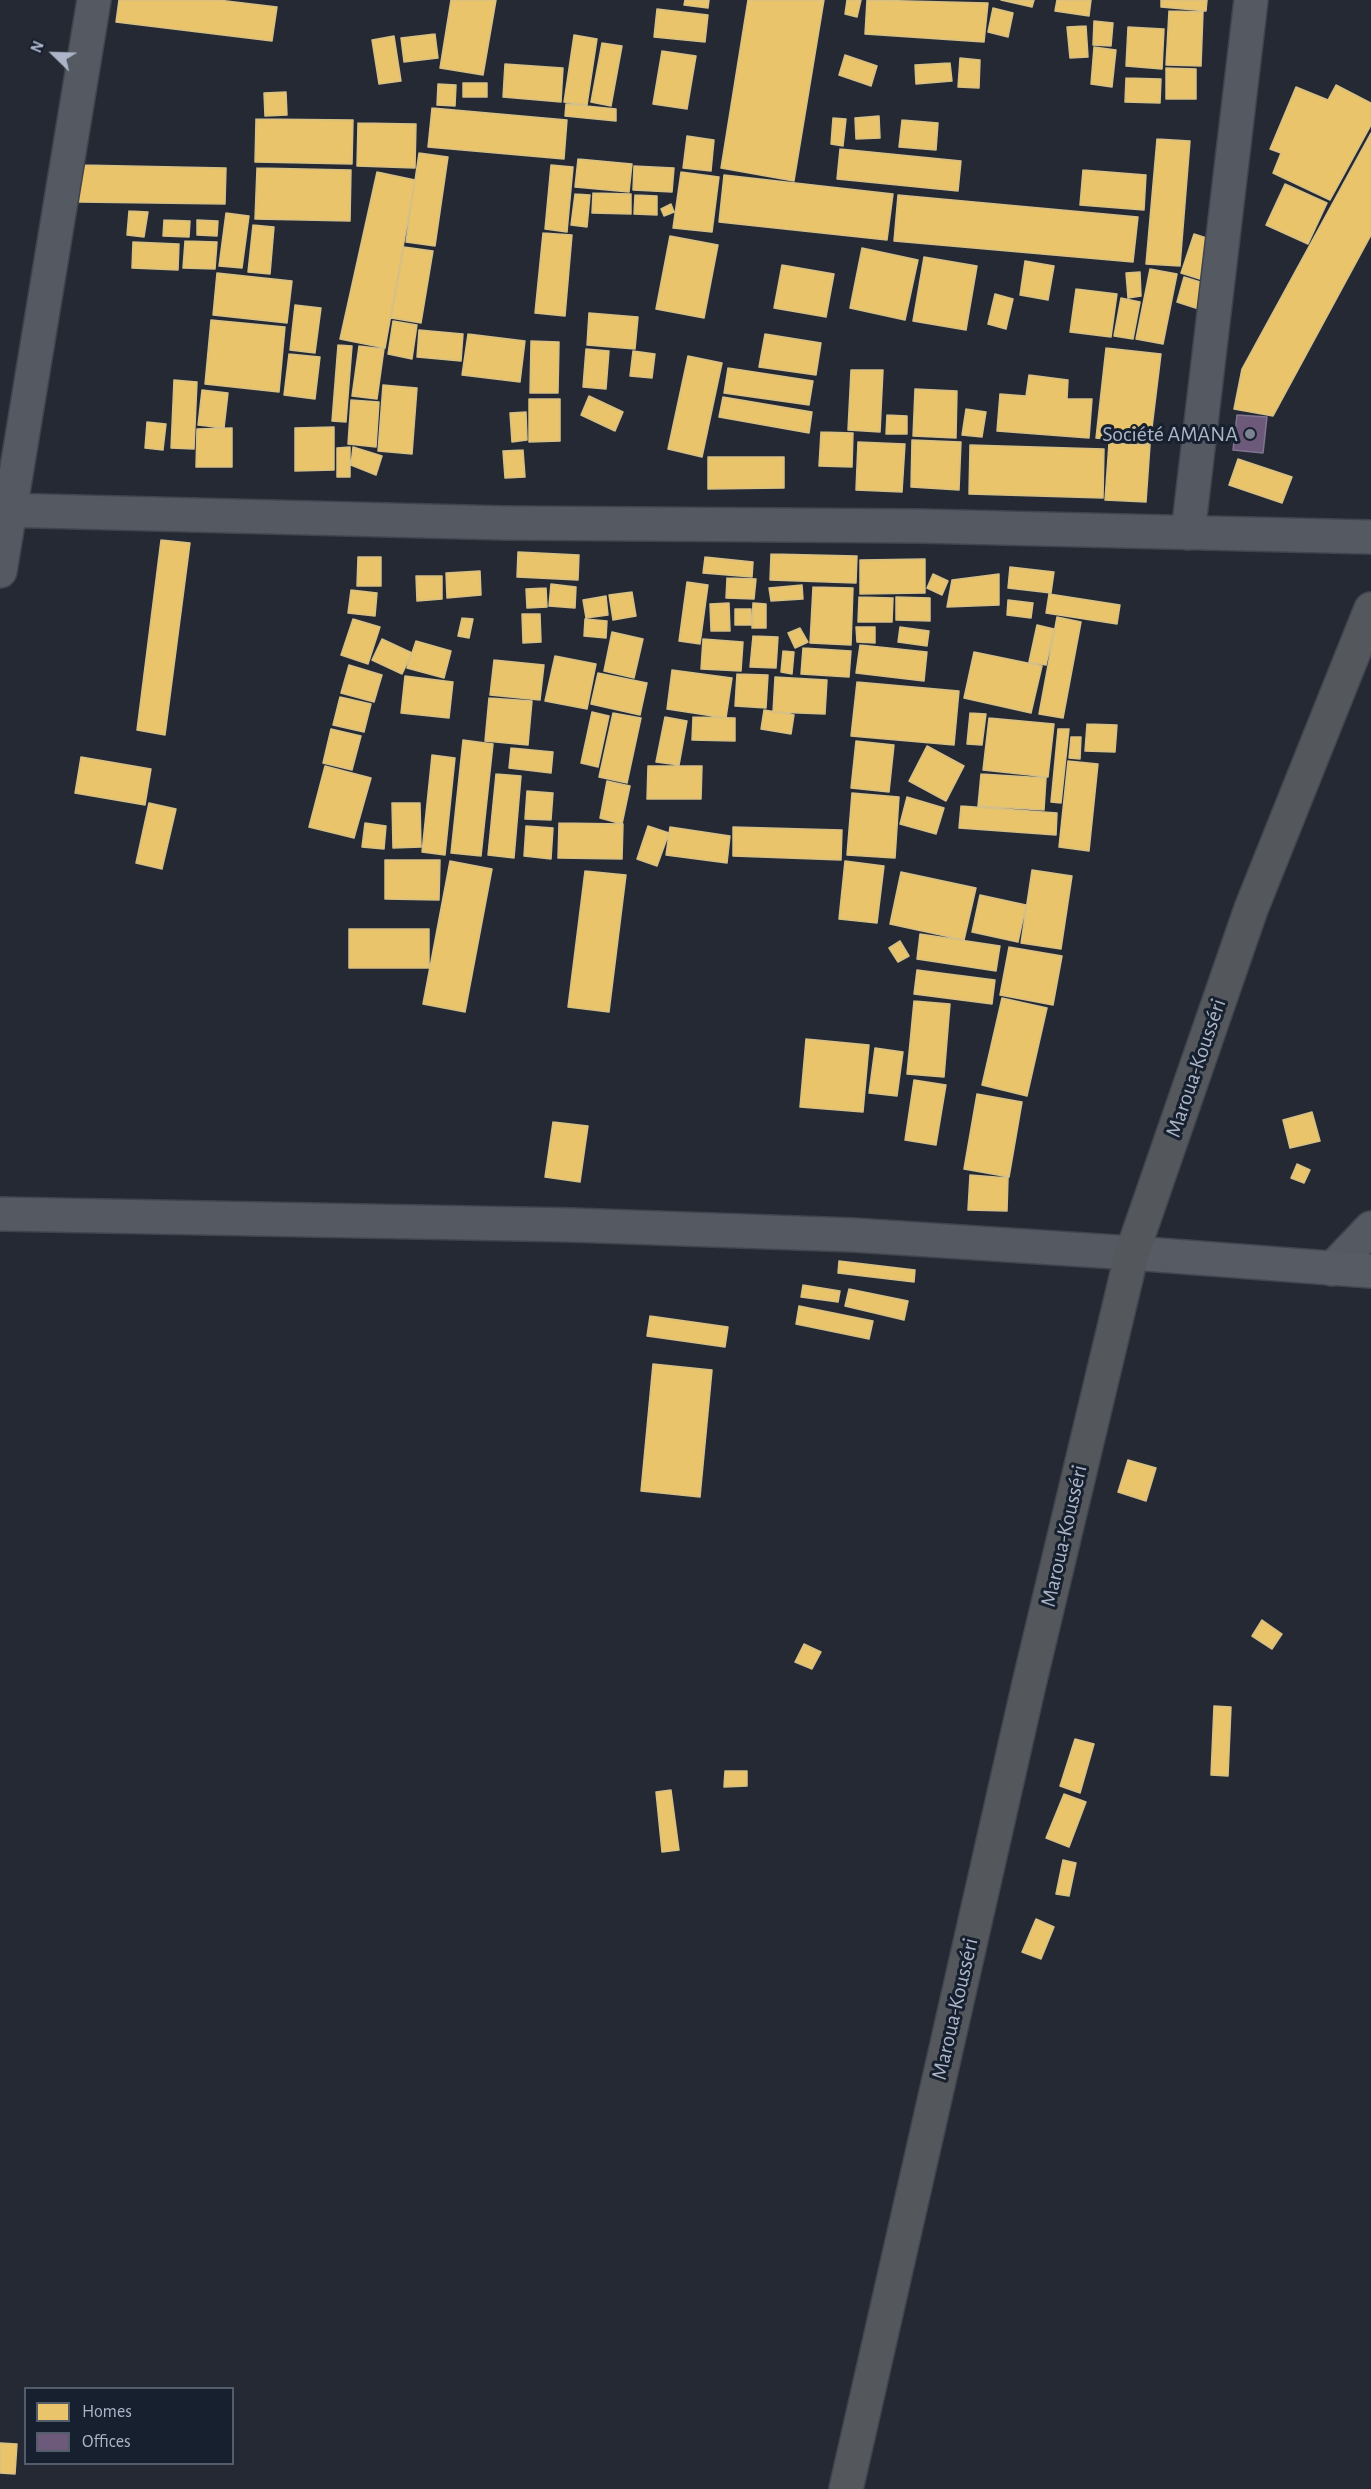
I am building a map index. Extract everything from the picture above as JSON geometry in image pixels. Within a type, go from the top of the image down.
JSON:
[{"type":"highway","name":"Maroua-Kousséri","points":[[846,2489],[1026,1695],[1132,1252],[1251,909],[1371,609]]},
{"type":"main road","points":[[1132,1252],[1371,1272]]},
{"type":"street","points":[[0,571],[5,510],[94,0]]},
{"type":"street","points":[[1188,533],[1251,0]]},
{"type":"street","points":[[5,510],[504,523],[920,526],[1371,537]]},
{"type":"street","points":[[0,1214],[572,1225],[853,1235],[1132,1252]]},
{"type":"street","points":[[1332,1269],[1371,1228]]},
{"type":"building: Homes","points":[[119,0],[218,0],[277,7],[272,41],[116,22]]},
{"type":"building: Homes","points":[[451,0],[496,0],[483,75],[440,68]]},
{"type":"building: Homes","points":[[685,0],[709,0],[708,8],[684,5]]},
{"type":"building: Homes","points":[[748,0],[824,0],[794,181],[721,168]]},
{"type":"building: Homes","points":[[847,0],[861,0],[857,17],[845,14]]},
{"type":"building: Homes","points":[[867,0],[988,3],[984,42],[865,34]]},
{"type":"building: Homes","points":[[1001,0],[1034,0],[1032,7]]},
{"type":"building: Homes","points":[[1057,0],[1091,0],[1089,16],[1055,11]]},
{"type":"building: Homes","points":[[1161,0],[1207,0],[1206,11],[1161,7]]},
{"type":"building: Homes","points":[[993,8],[1013,13],[1008,37],[988,32]]},
{"type":"building: Homes","points":[[657,9],[708,15],[705,42],[654,37]]},
{"type":"building: Homes","points":[[1169,11],[1203,12],[1201,66],[1166,65]]},
{"type":"building: Homes","points":[[1094,21],[1113,23],[1111,46],[1093,45]]},
{"type":"building: Homes","points":[[1086,26],[1088,57],[1070,58],[1067,27]]},
{"type":"building: Homes","points":[[1128,27],[1164,29],[1162,69],[1126,66]]},
{"type":"building: Homes","points":[[435,34],[438,58],[404,62],[401,38]]},
{"type":"building: Homes","points":[[574,35],[597,39],[587,105],[564,102]]},
{"type":"building: Homes","points":[[394,36],[401,81],[379,84],[372,40]]},
{"type":"building: Homes","points":[[602,43],[622,46],[611,106],[591,102]]},
{"type":"building: Homes","points":[[1094,47],[1116,50],[1112,87],[1091,84]]},
{"type":"building: Homes","points":[[662,51],[696,56],[687,109],[653,104]]},
{"type":"building: Homes","points":[[845,55],[877,66],[871,86],[839,75]]},
{"type":"building: Homes","points":[[960,58],[980,60],[979,88],[958,87]]},
{"type":"building: Homes","points":[[950,63],[952,81],[916,84],[915,65]]},
{"type":"building: Homes","points":[[505,64],[563,68],[561,102],[503,97]]},
{"type":"building: Homes","points":[[1166,68],[1196,69],[1196,99],[1166,99]]},
{"type":"building: Homes","points":[[1126,78],[1161,79],[1160,103],[1125,102]]},
{"type":"building: Homes","points":[[463,83],[487,83],[487,97],[463,97]]},
{"type":"building: Homes","points":[[438,84],[456,85],[455,106],[437,105]]},
{"type":"building: Homes","points":[[1336,85],[1371,103],[1371,125],[1330,200],[1273,173],[1281,153],[1270,149],[1296,87],[1328,100]]},
{"type":"building: Homes","points":[[286,92],[287,115],[265,116],[264,93]]},
{"type":"building: Homes","points":[[566,104],[616,109],[616,121],[565,116]]},
{"type":"building: Homes","points":[[432,108],[567,120],[564,159],[428,147]]},
{"type":"building: Homes","points":[[879,116],[880,138],[856,139],[855,118]]},
{"type":"building: Homes","points":[[833,118],[846,119],[843,146],[831,144]]},
{"type":"building: Homes","points":[[256,119],[353,120],[352,164],[255,162]]},
{"type":"building: Homes","points":[[902,120],[938,123],[936,150],[899,147]]},
{"type":"building: Homes","points":[[358,123],[416,124],[415,168],[357,166]]},
{"type":"building: Homes","points":[[1371,133],[1371,235],[1273,416],[1234,409],[1242,369]]},
{"type":"building: Homes","points":[[687,136],[714,140],[711,171],[683,168]]},
{"type":"building: Homes","points":[[1157,139],[1190,141],[1180,266],[1146,264]]},
{"type":"building: Homes","points":[[840,149],[961,161],[958,191],[837,179]]},
{"type":"building: Homes","points":[[419,153],[448,157],[435,246],[406,242]]},
{"type":"building: Homes","points":[[578,159],[632,164],[629,192],[575,187]]},
{"type":"building: Homes","points":[[80,165],[226,168],[225,204],[79,202]]},
{"type":"building: Homes","points":[[551,165],[573,167],[567,232],[545,229]]},
{"type":"building: Homes","points":[[634,166],[674,168],[672,192],[633,190]]},
{"type":"building: Homes","points":[[257,168],[351,170],[350,221],[255,219]]},
{"type":"building: Homes","points":[[1083,170],[1146,175],[1144,210],[1080,205]]},
{"type":"building: Homes","points":[[377,172],[415,180],[385,348],[340,339]]},
{"type":"building: Homes","points":[[681,172],[719,177],[712,232],[673,228]]},
{"type":"building: Homes","points":[[724,175],[893,194],[887,240],[719,222]]},
{"type":"building: Homes","points":[[1285,184],[1327,203],[1308,244],[1266,225]]},
{"type":"building: Homes","points":[[593,193],[631,194],[631,214],[592,213]]},
{"type":"building: Homes","points":[[575,194],[590,195],[587,227],[571,225]]},
{"type":"building: Homes","points":[[635,195],[657,196],[657,215],[634,214]]},
{"type":"building: Homes","points":[[898,195],[1138,217],[1133,262],[894,241]]},
{"type":"building: Homes","points":[[671,204],[674,212],[664,216],[661,209]]},
{"type":"building: Homes","points":[[129,211],[148,212],[144,237],[127,235]]},
{"type":"building: Homes","points":[[226,213],[249,216],[242,268],[219,266]]},
{"type":"building: Homes","points":[[164,220],[190,221],[189,237],[163,236]]},
{"type":"building: Homes","points":[[197,220],[218,221],[217,236],[197,235]]},
{"type":"building: Homes","points":[[253,225],[274,227],[270,274],[248,272]]},
{"type":"building: Homes","points":[[543,233],[572,235],[565,316],[535,313]]},
{"type":"building: Homes","points":[[1194,234],[1216,241],[1203,280],[1181,273]]},
{"type":"building: Homes","points":[[670,236],[718,245],[704,318],[656,309]]},
{"type":"building: Homes","points":[[185,241],[217,242],[215,269],[183,268]]},
{"type":"building: Homes","points":[[133,242],[179,244],[178,270],[132,268]]},
{"type":"building: Homes","points":[[404,247],[433,251],[421,323],[391,318]]},
{"type":"building: Homes","points":[[862,248],[918,260],[905,320],[850,308]]},
{"type":"building: Homes","points":[[924,257],[977,266],[966,330],[913,321]]},
{"type":"building: Homes","points":[[1025,261],[1054,266],[1048,300],[1020,295]]},
{"type":"building: Homes","points":[[782,265],[834,274],[826,317],[774,308]]},
{"type":"building: Homes","points":[[1150,269],[1177,274],[1163,344],[1136,339]]},
{"type":"building: Homes","points":[[1140,272],[1141,296],[1128,298],[1126,273]]},
{"type":"building: Homes","points":[[217,273],[292,281],[287,323],[213,315]]},
{"type":"building: Homes","points":[[1184,277],[1213,286],[1205,311],[1177,302]]},
{"type":"building: Homes","points":[[1076,289],[1117,294],[1111,337],[1070,332]]},
{"type":"building: Homes","points":[[995,294],[1013,299],[1006,329],[988,324]]},
{"type":"building: Homes","points":[[1121,298],[1140,302],[1133,339],[1114,336]]},
{"type":"building: Homes","points":[[295,305],[321,308],[315,353],[290,350]]},
{"type":"building: Homes","points":[[589,313],[638,317],[635,349],[587,345]]},
{"type":"building: Homes","points":[[211,320],[285,327],[279,392],[205,384]]},
{"type":"building: Homes","points":[[393,321],[417,325],[412,359],[388,354]]},
{"type":"building: Homes","points":[[419,330],[463,334],[461,361],[417,357]]},
{"type":"building: Homes","points":[[468,334],[525,341],[520,382],[462,375]]},
{"type":"building: Homes","points":[[765,334],[821,343],[816,375],[759,367]]},
{"type":"building: Homes","points":[[531,341],[559,342],[558,393],[530,393]]},
{"type":"building: Homes","points":[[338,345],[352,346],[346,422],[332,421]]},
{"type":"building: Homes","points":[[359,346],[384,349],[377,399],[352,396]]},
{"type":"building: Homes","points":[[1106,348],[1161,354],[1150,444],[1096,438]]},
{"type":"building: Homes","points":[[586,349],[609,351],[606,389],[583,387]]},
{"type":"building: Homes","points":[[633,351],[655,354],[652,378],[630,376]]},
{"type":"building: Homes","points":[[289,354],[320,357],[315,399],[284,395]]},
{"type":"building: Homes","points":[[688,356],[722,363],[702,457],[668,449]]},
{"type":"building: Homes","points":[[728,368],[813,381],[809,405],[724,393]]},
{"type":"building: Homes","points":[[851,370],[883,370],[880,432],[848,430]]},
{"type":"building: Homes","points":[[1029,375],[1068,380],[1067,399],[1092,399],[1089,438],[997,431],[1000,394],[1026,396]]},
{"type":"building: Homes","points":[[174,380],[197,382],[194,449],[171,448]]},
{"type":"building: Homes","points":[[383,385],[417,388],[412,454],[378,451]]},
{"type":"building: Homes","points":[[915,389],[957,391],[956,438],[913,436]]},
{"type":"building: Homes","points":[[202,390],[228,393],[224,428],[198,425]]},
{"type":"building: Homes","points":[[589,396],[623,412],[615,431],[581,415]]},
{"type":"building: Homes","points":[[723,397],[812,412],[809,433],[719,417]]},
{"type":"building: Homes","points":[[529,399],[560,399],[560,441],[529,442]]},
{"type":"building: Homes","points":[[351,400],[379,402],[376,447],[348,444]]},
{"type":"building: Homes","points":[[966,409],[986,412],[982,437],[962,435]]},
{"type":"building: Homes","points":[[526,412],[527,440],[512,442],[510,413]]},
{"type":"building: Homes","points":[[887,415],[907,416],[907,434],[886,434]]},
{"type":"building: Homes","points":[[147,422],[166,424],[163,450],[145,448]]},
{"type":"building: Homes","points":[[334,427],[334,470],[295,471],[295,428]]},
{"type":"building: Homes","points":[[232,428],[232,467],[196,467],[197,429]]},
{"type":"building: Homes","points":[[821,432],[853,433],[852,467],[819,466]]},
{"type":"building: Homes","points":[[912,440],[961,442],[959,490],[911,487]]},
{"type":"building: Homes","points":[[858,442],[905,444],[902,492],[856,490]]},
{"type":"building: Homes","points":[[1109,443],[1150,445],[1146,502],[1105,500]]},
{"type":"building: Homes","points":[[970,445],[1104,449],[1103,498],[969,494]]},
{"type":"building: Homes","points":[[350,447],[350,477],[337,477],[337,448]]},
{"type":"building: Homes","points":[[353,447],[382,456],[376,475],[351,465]]},
{"type":"building: Homes","points":[[523,450],[525,477],[505,478],[503,451]]},
{"type":"building: Homes","points":[[708,457],[784,457],[784,488],[708,489]]},
{"type":"building: Homes","points":[[1238,459],[1292,477],[1282,503],[1229,485]]},
{"type":"building: Homes","points":[[161,540],[190,543],[165,735],[137,730]]},
{"type":"building: Homes","points":[[518,552],[579,555],[578,580],[517,577]]},
{"type":"building: Homes","points":[[771,554],[857,556],[856,583],[770,580]]},
{"type":"building: Homes","points":[[358,557],[381,557],[381,586],[357,586]]},
{"type":"building: Homes","points":[[705,557],[753,562],[752,577],[703,573]]},
{"type":"building: Homes","points":[[925,559],[925,593],[860,594],[860,560]]},
{"type":"building: Homes","points":[[1010,567],[1054,572],[1051,593],[1008,588]]},
{"type":"building: Homes","points":[[480,571],[481,595],[447,598],[446,573]]},
{"type":"building: Homes","points":[[933,574],[948,581],[942,595],[927,588]]},
{"type":"building: Homes","points":[[999,574],[999,605],[947,607],[952,580]]},
{"type":"building: Homes","points":[[416,576],[442,576],[442,599],[417,601]]},
{"type":"building: Homes","points":[[727,578],[756,579],[754,599],[726,598]]},
{"type":"building: Homes","points":[[687,582],[708,585],[700,644],[679,641]]},
{"type":"building: Homes","points":[[551,584],[576,587],[575,608],[549,606]]},
{"type":"building: Homes","points":[[802,585],[803,599],[771,601],[769,588]]},
{"type":"building: Homes","points":[[813,587],[853,588],[851,645],[810,643]]},
{"type":"building: Homes","points":[[546,588],[547,607],[527,608],[526,589]]},
{"type":"building: Homes","points":[[351,590],[377,593],[375,616],[348,613]]},
{"type":"building: Homes","points":[[632,592],[636,616],[613,620],[609,595]]},
{"type":"building: Homes","points":[[1049,594],[1120,605],[1117,624],[1046,613]]},
{"type":"building: Homes","points":[[606,596],[608,615],[586,618],[583,600]]},
{"type":"building: Homes","points":[[859,597],[893,598],[892,622],[858,622]]},
{"type":"building: Homes","points":[[896,597],[930,598],[930,621],[896,620]]},
{"type":"building: Homes","points":[[1008,600],[1033,603],[1031,618],[1007,615]]},
{"type":"building: Homes","points":[[729,603],[730,631],[711,631],[710,604]]},
{"type":"building: Homes","points":[[753,603],[766,604],[766,628],[752,628]]},
{"type":"building: Homes","points":[[735,609],[751,609],[751,625],[735,625]]},
{"type":"building: Homes","points":[[522,614],[540,614],[541,642],[523,643]]},
{"type":"building: Homes","points":[[1057,617],[1081,622],[1063,718],[1039,714]]},
{"type":"building: Homes","points":[[462,618],[473,619],[469,638],[458,636]]},
{"type":"building: Homes","points":[[353,619],[380,627],[368,664],[341,655]]},
{"type":"building: Homes","points":[[585,619],[607,621],[606,638],[584,636]]},
{"type":"building: Homes","points":[[1037,625],[1054,629],[1046,665],[1029,662]]},
{"type":"building: Homes","points":[[856,627],[875,627],[875,643],[857,642]]},
{"type":"building: Homes","points":[[900,627],[929,631],[927,646],[898,642]]},
{"type":"building: Homes","points":[[800,628],[808,642],[795,648],[788,633]]},
{"type":"building: Homes","points":[[612,632],[643,639],[634,678],[604,671]]},
{"type":"building: Homes","points":[[753,636],[778,637],[776,668],[750,667]]},
{"type":"building: Homes","points":[[382,639],[412,653],[402,674],[372,660]]},
{"type":"building: Homes","points":[[703,639],[743,642],[741,671],[701,669]]},
{"type":"building: Homes","points":[[416,641],[451,651],[444,678],[407,668]]},
{"type":"building: Homes","points":[[860,645],[927,652],[924,681],[856,673]]},
{"type":"building: Homes","points":[[803,648],[851,651],[849,677],[801,674]]},
{"type":"building: Homes","points":[[783,651],[794,652],[792,674],[781,672]]},
{"type":"building: Homes","points":[[974,652],[1042,666],[1031,713],[964,698]]},
{"type":"building: Homes","points":[[555,656],[596,664],[587,709],[545,701]]},
{"type":"building: Homes","points":[[494,660],[544,665],[540,700],[490,695]]},
{"type":"building: Homes","points":[[349,665],[382,675],[374,702],[341,693]]},
{"type":"building: Homes","points":[[672,670],[732,678],[726,718],[667,709]]},
{"type":"building: Homes","points":[[598,673],[647,683],[640,715],[591,704]]},
{"type":"building: Homes","points":[[737,674],[768,675],[766,708],[735,706]]},
{"type":"building: Homes","points":[[405,676],[453,682],[449,718],[401,713]]},
{"type":"building: Homes","points":[[775,677],[827,680],[825,714],[773,712]]},
{"type":"building: Homes","points":[[857,682],[959,691],[954,745],[851,736]]},
{"type":"building: Homes","points":[[340,697],[371,704],[364,732],[333,725]]},
{"type":"building: Homes","points":[[489,698],[532,701],[528,745],[485,741]]},
{"type":"building: Homes","points":[[764,710],[794,715],[791,734],[761,729]]},
{"type":"building: Homes","points":[[592,712],[609,716],[598,767],[581,763]]},
{"type":"building: Homes","points":[[613,713],[641,718],[627,783],[599,777]]},
{"type":"building: Homes","points":[[970,713],[986,714],[982,745],[967,744]]},
{"type":"building: Homes","points":[[665,717],[687,721],[679,765],[656,762]]},
{"type":"building: Homes","points":[[693,717],[735,718],[735,741],[692,740]]},
{"type":"building: Homes","points":[[989,718],[1054,724],[1048,777],[983,770]]},
{"type":"building: Homes","points":[[1087,724],[1117,725],[1115,752],[1085,751]]},
{"type":"building: Homes","points":[[331,729],[361,736],[352,770],[323,763]]},
{"type":"building: Homes","points":[[1058,729],[1069,729],[1061,803],[1051,802]]},
{"type":"building: Homes","points":[[1071,737],[1081,737],[1080,759],[1069,758]]},
{"type":"building: Homes","points":[[463,740],[493,744],[481,856],[451,853]]},
{"type":"building: Homes","points":[[856,741],[894,745],[889,792],[851,788]]},
{"type":"building: Homes","points":[[927,746],[964,766],[946,801],[909,781]]},
{"type":"building: Homes","points":[[511,748],[553,752],[551,773],[509,768]]},
{"type":"building: Homes","points":[[432,755],[455,758],[445,855],[422,852]]},
{"type":"building: Homes","points":[[81,757],[151,769],[145,805],[75,793]]},
{"type":"building: Homes","points":[[1068,761],[1098,764],[1089,851],[1059,847]]},
{"type":"building: Homes","points":[[325,766],[371,778],[354,838],[309,827]]},
{"type":"building: Homes","points":[[648,766],[702,766],[701,799],[647,799]]},
{"type":"building: Homes","points":[[496,774],[521,776],[514,858],[488,855]]},
{"type":"building: Homes","points":[[981,774],[1046,778],[1044,810],[978,806]]},
{"type":"building: Homes","points":[[607,781],[630,786],[622,824],[600,818]]},
{"type":"building: Homes","points":[[527,791],[553,793],[551,820],[525,819]]},
{"type":"building: Homes","points":[[852,793],[899,797],[895,858],[847,855]]},
{"type":"building: Homes","points":[[907,797],[944,808],[936,834],[900,824]]},
{"type":"building: Homes","points":[[149,803],[176,809],[162,869],[136,863]]},
{"type":"building: Homes","points":[[392,803],[420,803],[421,847],[393,848]]},
{"type":"building: Homes","points":[[961,806],[1057,813],[1056,835],[959,828]]},
{"type":"building: Homes","points":[[365,823],[386,826],[384,849],[362,847]]},
{"type":"building: Homes","points":[[559,823],[623,824],[622,859],[558,858]]},
{"type":"building: Homes","points":[[526,826],[553,828],[551,859],[524,856]]},
{"type":"building: Homes","points":[[648,826],[669,833],[657,866],[637,859]]},
{"type":"building: Homes","points":[[670,827],[730,836],[727,863],[666,855]]},
{"type":"building: Homes","points":[[733,827],[842,830],[841,860],[733,856]]},
{"type":"building: Homes","points":[[385,860],[440,860],[439,900],[385,899]]},
{"type":"building: Homes","points":[[450,861],[492,869],[465,1012],[423,1004]]},
{"type":"building: Homes","points":[[845,861],[884,866],[877,923],[839,919]]},
{"type":"building: Homes","points":[[1032,870],[1072,876],[1061,949],[1021,943]]},
{"type":"building: Homes","points":[[585,871],[626,875],[609,1012],[568,1007]]},
{"type":"building: Homes","points":[[901,872],[976,888],[964,940],[890,924]]},
{"type":"building: Homes","points":[[980,895],[1026,905],[1018,942],[972,932]]},
{"type":"building: Homes","points":[[349,929],[429,929],[429,968],[349,968]]},
{"type":"building: Homes","points":[[920,934],[1000,946],[996,971],[917,959]]},
{"type":"building: Homes","points":[[900,941],[909,956],[898,962],[889,948]]},
{"type":"building: Homes","points":[[1009,947],[1062,956],[1053,1005],[1000,995]]},
{"type":"building: Homes","points":[[917,970],[995,980],[992,1004],[914,994]]},
{"type":"building: Homes","points":[[1002,998],[1047,1008],[1027,1096],[982,1085]]},
{"type":"building: Homes","points":[[914,1001],[950,1004],[944,1077],[907,1074]]},
{"type":"building: Homes","points":[[806,1039],[869,1045],[863,1112],[800,1107]]},
{"type":"building: Homes","points":[[875,1048],[903,1052],[897,1096],[869,1093]]},
{"type":"building: Homes","points":[[914,1080],[946,1085],[936,1145],[905,1140]]},
{"type":"building: Homes","points":[[977,1094],[1022,1102],[1009,1177],[964,1169]]},
{"type":"building: Homes","points":[[1312,1112],[1320,1141],[1290,1148],[1283,1120]]},
{"type":"building: Homes","points":[[553,1122],[588,1126],[580,1182],[545,1177]]},
{"type":"building: Homes","points":[[1297,1164],[1310,1170],[1304,1183],[1291,1178]]},
{"type":"building: Homes","points":[[970,1175],[1008,1178],[1007,1211],[968,1210]]},
{"type":"building: Homes","points":[[839,1261],[915,1270],[914,1282],[838,1273]]},
{"type":"building: Homes","points":[[803,1285],[840,1291],[838,1302],[801,1297]]},
{"type":"building: Homes","points":[[849,1289],[908,1301],[904,1320],[845,1306]]},
{"type":"building: Homes","points":[[799,1306],[873,1321],[869,1339],[796,1324]]},
{"type":"building: Homes","points":[[650,1316],[728,1327],[725,1347],[647,1336]]},
{"type":"building: Homes","points":[[653,1364],[712,1370],[700,1497],[641,1491]]},
{"type":"building: Homes","points":[[1128,1460],[1156,1468],[1146,1501],[1118,1492]]},
{"type":"building: Homes","points":[[1262,1620],[1282,1634],[1272,1649],[1252,1636]]},
{"type":"building: Homes","points":[[804,1644],[821,1652],[812,1669],[795,1662]]},
{"type":"building: Homes","points":[[1214,1706],[1231,1707],[1228,1776],[1211,1775]]},
{"type":"building: Homes","points":[[1075,1739],[1094,1744],[1080,1793],[1060,1786]]},
{"type":"building: Homes","points":[[725,1771],[747,1771],[747,1786],[724,1787]]},
{"type":"building: Homes","points":[[671,1790],[679,1850],[662,1852],[656,1792]]},
{"type":"building: Homes","points":[[1064,1794],[1086,1802],[1069,1847],[1046,1838]]},
{"type":"building: Homes","points":[[1063,1860],[1076,1863],[1069,1896],[1056,1894]]},
{"type":"building: Homes","points":[[1036,1919],[1054,1927],[1041,1959],[1022,1952]]},
{"type":"building: Homes","points":[[0,2443],[17,2444],[15,2474],[0,2473]]},
{"type":"building: Offices","name":"Société AMANA","points":[[1237,415],[1267,417],[1263,453],[1233,450]]},
{"type":"place","name":"Société AMANA","points":[[1250,434]]}]
